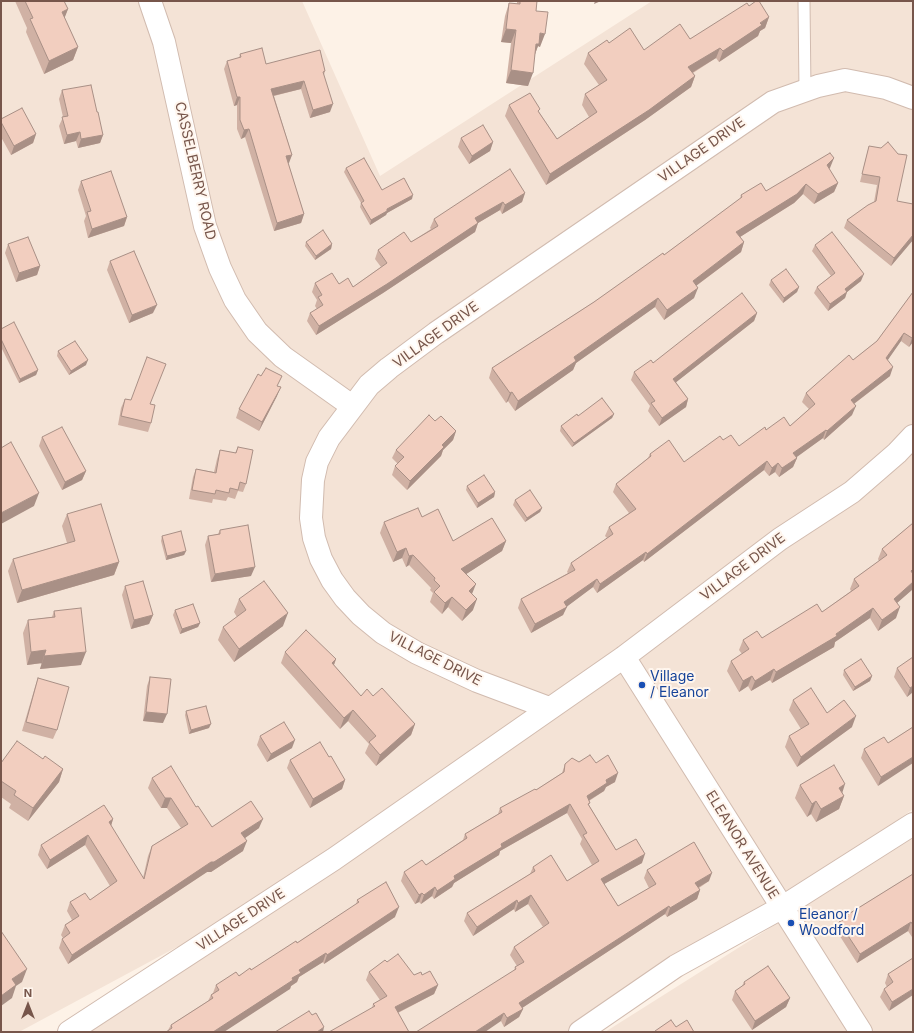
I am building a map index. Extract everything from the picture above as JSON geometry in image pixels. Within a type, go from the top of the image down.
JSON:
[{"type":"street","name":"CASSELBERRY ROAD","points":[[150,1],[164,42],[205,226],[220,268],[235,300],[257,332],[283,357],[352,406]]},
{"type":"street","name":"VILLAGE DRIVE","points":[[549,708],[477,681],[417,653],[383,633],[355,609],[345,598],[332,580],[321,560],[310,518],[310,499],[317,462],[329,438],[369,385],[443,329],[772,102],[845,80],[886,88],[913,98]]},
{"type":"street","name":"VILLAGE DRIVE","points":[[68,1032],[334,859],[624,657],[780,538],[852,492],[898,453],[913,436]]},
{"type":"street","name":"ELEANOR AVENUE","points":[[624,657],[781,908],[861,1032]]},
{"type":"street","points":[[586,1030],[676,966],[781,908],[913,824]]},
{"type":"lane","points":[[804,1],[805,91]]},
{"type":"shaded area","points":[[1,1],[302,1],[380,176],[652,1],[913,1],[913,809],[852,853],[568,1032],[89,1032],[190,966],[177,947],[19,1032],[1,1032]]},
{"type":"shaded area","points":[[913,834],[913,1032],[605,1032],[868,866]]},
{"type":"building","points":[[25,1],[64,1],[68,9],[62,12],[78,47],[49,61],[30,19],[33,18]]},
{"type":"building","points":[[520,1],[537,1],[536,11],[548,12],[545,34],[540,33],[539,44],[536,44],[533,73],[511,70],[516,30],[506,29],[509,3],[520,4]]},
{"type":"building","points":[[756,1],[759,1],[769,17],[760,23],[762,25],[723,51],[720,48],[688,67],[695,76],[649,110],[550,174],[509,105],[530,93],[540,109],[538,111],[557,139],[597,112],[585,94],[607,80],[588,53],[607,40],[609,43],[630,28],[644,50],[680,24],[690,39],[747,3],[749,6]]},
{"type":"building","points":[[262,48],[266,64],[320,50],[325,71],[323,72],[333,104],[313,110],[304,81],[271,89],[292,155],[286,156],[304,214],[277,223],[249,129],[244,130],[240,120],[240,97],[237,97],[227,61],[241,57],[240,54]]},
{"type":"building","points":[[91,85],[103,135],[81,139],[80,132],[67,135],[62,117],[68,116],[62,90]]},
{"type":"building","points":[[22,108],[36,134],[14,146],[1,122],[1,119]]},
{"type":"building","points":[[483,125],[493,142],[472,156],[461,138]]},
{"type":"building","points":[[888,142],[898,154],[907,155],[897,201],[913,204],[913,235],[894,258],[847,220],[876,201],[880,177],[862,174],[869,146],[881,148]]},
{"type":"building","points":[[830,153],[834,158],[827,165],[838,183],[818,194],[806,184],[797,194],[736,232],[744,242],[693,281],[698,288],[667,310],[658,298],[574,357],[576,361],[518,401],[512,392],[510,393],[492,368],[594,302],[663,253],[664,255],[742,197],[741,195],[761,183],[766,191]]},
{"type":"building","points":[[364,158],[382,190],[404,178],[413,195],[387,209],[387,211],[371,220],[361,203],[364,201],[346,168]]},
{"type":"building","points":[[510,169],[525,193],[505,205],[503,202],[475,218],[478,223],[387,284],[319,326],[310,313],[323,305],[318,297],[322,295],[315,283],[332,273],[339,284],[348,278],[353,287],[387,263],[378,250],[404,232],[411,242],[438,226],[434,219]]},
{"type":"building","points":[[111,171],[127,217],[92,229],[87,212],[91,211],[81,181]]},
{"type":"building","points":[[323,230],[332,244],[316,256],[306,242]]},
{"type":"building","points":[[832,232],[864,274],[845,289],[847,292],[830,304],[817,287],[835,273],[815,245]]},
{"type":"building","points":[[28,237],[40,266],[19,273],[8,244]]},
{"type":"building","points":[[134,251],[157,305],[132,315],[110,261]]},
{"type":"building","points":[[786,269],[799,287],[784,298],[771,280]]},
{"type":"building","points":[[913,292],[913,337],[912,338],[904,333],[886,358],[893,367],[851,400],[856,406],[827,431],[826,430],[793,453],[797,458],[782,468],[778,463],[772,468],[767,461],[647,554],[646,552],[600,584],[597,579],[564,602],[567,607],[535,624],[521,599],[575,570],[571,563],[613,534],[609,527],[636,509],[616,484],[651,456],[650,454],[669,440],[684,462],[720,436],[723,440],[731,435],[739,446],[765,427],[766,430],[784,417],[790,426],[815,404],[806,393],[849,355],[853,360],[877,341]]},
{"type":"building","points":[[742,293],[757,313],[673,379],[688,399],[662,418],[651,403],[655,401],[634,372],[651,360],[653,363]]},
{"type":"building","points":[[14,322],[38,370],[20,379],[1,339],[1,329]]},
{"type":"building","points":[[75,341],[88,360],[71,371],[58,351]]},
{"type":"building","points":[[147,357],[166,364],[150,404],[155,405],[151,423],[121,416],[125,399],[131,400]]},
{"type":"building","points":[[266,368],[282,376],[277,386],[281,387],[262,422],[239,409],[258,374],[261,376]]},
{"type":"building","points":[[602,398],[614,414],[574,443],[561,426],[577,414],[578,416]]},
{"type":"building","points":[[429,415],[435,421],[441,416],[456,431],[442,445],[444,447],[410,481],[395,466],[404,457],[396,450]]},
{"type":"building","points":[[62,427],[86,471],[65,482],[42,437]]},
{"type":"building","points":[[11,442],[39,493],[1,513],[1,448]]},
{"type":"building","points":[[238,447],[253,450],[246,484],[240,482],[238,490],[230,488],[229,493],[216,490],[215,494],[192,490],[196,469],[216,473],[220,450],[236,453]]},
{"type":"building","points":[[484,475],[495,492],[478,503],[467,486]]},
{"type":"building","points":[[530,490],[542,508],[527,518],[515,500]]},
{"type":"building","points":[[101,504],[119,562],[22,590],[13,559],[75,541],[67,514]]},
{"type":"building","points":[[418,508],[422,517],[438,509],[453,541],[492,518],[506,541],[461,569],[476,584],[469,591],[477,599],[466,610],[452,597],[445,603],[434,592],[440,586],[434,580],[435,578],[413,555],[409,556],[406,548],[397,552],[384,522]]},
{"type":"building","points":[[913,523],[913,569],[911,571],[913,574],[913,582],[894,599],[900,607],[882,620],[873,608],[836,634],[837,636],[776,672],[774,669],[755,681],[752,676],[743,681],[731,661],[749,649],[743,640],[757,631],[762,638],[817,604],[822,612],[859,586],[854,579],[887,555],[882,549]]},
{"type":"building","points":[[248,525],[255,567],[215,574],[208,536],[220,534],[220,530]]},
{"type":"building","points":[[181,531],[186,551],[167,556],[162,536]]},
{"type":"building","points":[[143,581],[153,615],[134,620],[125,586]]},
{"type":"building","points":[[264,581],[288,613],[239,649],[223,627],[246,610],[239,599]]},
{"type":"building","points":[[193,604],[200,623],[182,629],[175,610]]},
{"type":"building","points":[[81,608],[86,652],[44,656],[46,650],[31,652],[28,620],[55,617],[54,611]]},
{"type":"building","points":[[306,630],[336,659],[332,663],[361,696],[367,689],[373,696],[382,688],[415,724],[380,755],[369,742],[376,736],[353,710],[344,718],[285,652]]},
{"type":"building","points":[[913,657],[913,686],[910,688],[897,668]]},
{"type":"building","points":[[861,659],[872,676],[855,687],[844,670]]},
{"type":"building","points":[[150,677],[171,679],[167,714],[146,712]]},
{"type":"building","points":[[38,678],[69,687],[57,730],[26,722]]},
{"type":"building","points":[[811,688],[827,713],[844,700],[856,716],[801,757],[789,736],[809,724],[793,700]]},
{"type":"building","points":[[206,706],[211,724],[191,730],[186,711]]},
{"type":"building","points":[[284,722],[295,740],[271,754],[260,736]]},
{"type":"building","points":[[913,727],[913,757],[881,777],[864,749],[884,737],[888,743]]},
{"type":"building","points":[[17,741],[43,759],[45,756],[63,769],[33,808],[14,795],[16,791],[1,781],[1,763]]},
{"type":"building","points":[[320,742],[329,757],[331,756],[345,780],[313,799],[290,760]]},
{"type":"building","points":[[590,755],[596,763],[608,755],[618,773],[606,780],[607,783],[587,796],[590,803],[588,804],[616,850],[636,839],[645,854],[601,879],[618,906],[656,884],[647,870],[694,842],[712,873],[695,883],[700,890],[670,908],[669,906],[519,1003],[523,1009],[507,1018],[504,1013],[475,1032],[416,1032],[516,969],[515,967],[524,962],[514,947],[549,923],[531,895],[518,903],[517,900],[477,927],[467,913],[535,871],[533,867],[551,855],[567,881],[599,861],[583,835],[587,833],[570,804],[501,844],[502,847],[454,876],[455,879],[437,891],[435,887],[424,895],[422,893],[419,895],[404,872],[422,860],[426,865],[467,838],[465,834],[502,812],[500,808],[535,789],[536,790],[564,772],[565,764],[572,758],[579,762]]},
{"type":"building","points":[[834,765],[845,784],[839,788],[844,796],[821,809],[816,801],[812,804],[800,785]]},
{"type":"building","points":[[171,766],[196,807],[198,806],[212,827],[251,801],[263,819],[241,833],[247,841],[214,862],[211,862],[72,955],[62,939],[70,933],[65,925],[79,916],[70,902],[85,893],[90,900],[117,881],[88,835],[50,860],[41,845],[104,805],[113,819],[109,822],[144,879],[152,846],[188,824],[171,798],[165,798],[152,778]]},
{"type":"building","points":[[913,874],[913,925],[911,922],[860,954],[839,922],[848,917],[847,915]]},
{"type":"building","points":[[386,882],[399,907],[327,955],[326,953],[299,970],[301,973],[292,978],[293,980],[213,1032],[166,1032],[172,1028],[171,1025],[213,998],[211,995],[219,990],[216,985],[236,972],[239,976],[250,968],[251,970],[296,941],[297,943],[359,902],[357,900]]},
{"type":"building","points":[[1,931],[27,969],[12,979],[16,985],[1,996]]},
{"type":"building","points":[[398,954],[414,975],[421,972],[422,975],[430,971],[438,985],[395,1007],[409,1032],[329,1032],[375,1006],[373,1004],[387,996],[369,972],[385,960],[387,962]]},
{"type":"building","points":[[913,958],[913,989],[892,1002],[884,989],[893,982],[888,974]]},
{"type":"building","points":[[768,966],[790,998],[755,1021],[735,991],[745,984],[744,982]]},
{"type":"building","points":[[309,1011],[312,1015],[316,1013],[324,1027],[317,1032],[275,1032]]},
{"type":"building","points":[[671,1020],[676,1027],[687,1020],[694,1032],[655,1031]]},
{"type":"place","name":"Village / Eleanor","points":[[642,685]]},
{"type":"place","name":"Eleanor / Woodford","points":[[791,923]]}]
